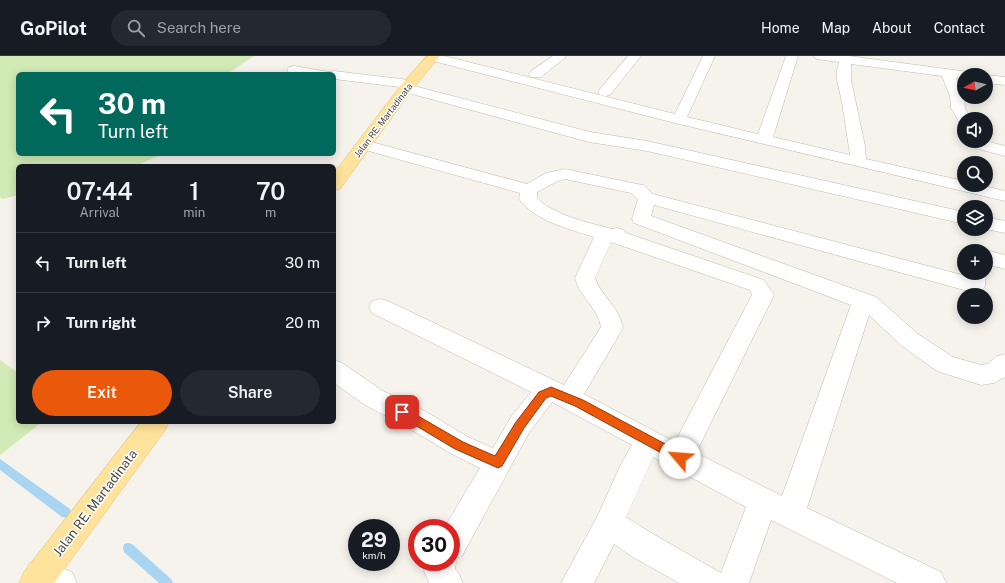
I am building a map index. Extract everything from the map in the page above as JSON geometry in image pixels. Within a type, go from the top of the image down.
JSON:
[{"type":"main road","name":"Jalan RE. Martadinata","points":[[336,182],[407,86],[433,56]]},
{"type":"main road","name":"Jalan RE. Martadinata","points":[[45,580],[155,424]]},
{"type":"street","points":[[433,56],[759,135]]},
{"type":"street","points":[[562,56],[536,74],[857,162],[1005,196]]},
{"type":"street","points":[[605,92],[635,56]]},
{"type":"street","points":[[682,114],[709,56]]},
{"type":"street","points":[[759,135],[792,56]]},
{"type":"street","points":[[820,56],[957,75]]},
{"type":"street","points":[[846,60],[843,68],[843,76],[859,152],[857,162]]},
{"type":"street","points":[[294,70],[309,72]]},
{"type":"street","points":[[947,73],[957,96],[958,108],[960,112]]},
{"type":"street","points":[[336,75],[407,86],[590,136],[647,146],[957,216]]},
{"type":"street","points":[[993,79],[1005,81]]},
{"type":"street","points":[[364,145],[529,190],[552,177],[565,174],[636,189],[647,198],[975,286],[975,280]]},
{"type":"street","points":[[993,148],[1005,151]]},
{"type":"street","points":[[529,190],[528,199],[532,205],[570,222],[757,285],[763,295],[680,458]]},
{"type":"street","points":[[641,219],[647,198]]},
{"type":"street","points":[[460,529],[520,425],[543,395],[560,394],[612,328],[611,318],[607,310],[593,296],[585,278],[609,235],[641,219],[868,302],[910,340],[945,364],[981,375],[994,373],[1005,363]]},
{"type":"street","points":[[993,224],[1005,227]]},
{"type":"street","points":[[993,259],[1005,262]]},
{"type":"street","points":[[790,515],[862,301]]},
{"type":"street","points":[[380,307],[560,394],[790,515],[930,583]]},
{"type":"street","points":[[336,371],[374,398],[416,419],[459,445],[498,463]]},
{"type":"street","points":[[577,583],[610,523],[630,475],[648,441]]},
{"type":"street","points":[[733,583],[763,501]]},
{"type":"street","points":[[610,523],[642,545],[710,583]]},
{"type":"street","points":[[439,571],[441,576],[448,583]]},
{"type":"green space","points":[[0,56],[254,56],[230,72],[16,72],[16,156],[158,156],[140,164],[16,164],[16,196],[3,199],[0,197]]},
{"type":"green space","points":[[0,360],[16,372],[16,424],[39,424],[0,455]]},
{"type":"waterway","points":[[0,464],[66,513]]},
{"type":"waterway","points":[[128,548],[167,583]]},
{"type":"route","points":[[402,412],[459,445],[498,463],[520,425],[543,395],[546,392],[551,391],[579,403],[680,458]]}]
